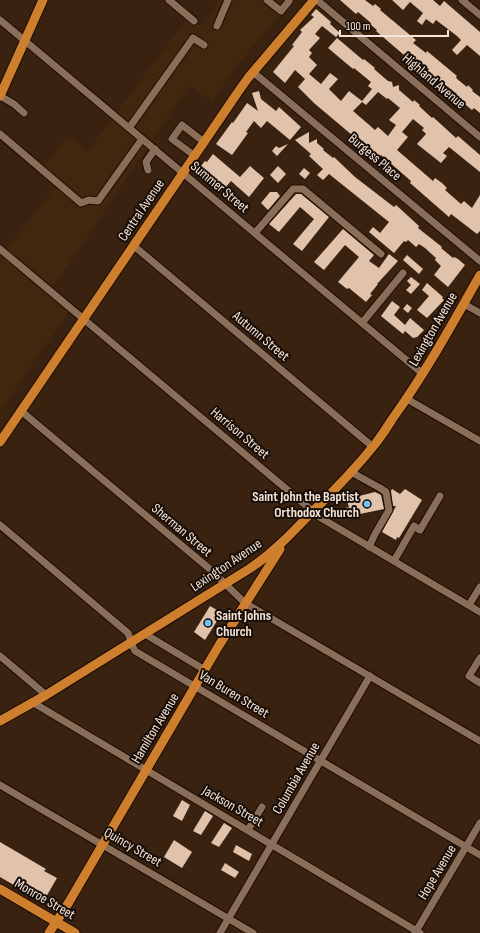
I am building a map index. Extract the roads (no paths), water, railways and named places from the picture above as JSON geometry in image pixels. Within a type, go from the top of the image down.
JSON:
[{"type":"main road","points":[[0,96],[43,0]]},
{"type":"main road","name":"Central Avenue","points":[[0,442],[253,72],[314,0]]},
{"type":"main road","name":"Lexington Avenue","points":[[1,720],[46,695],[259,562],[286,539],[373,447],[423,374],[480,274]]},
{"type":"main road","name":"Hamilton Avenue","points":[[49,933],[195,686],[286,539]]},
{"type":"main road","name":"Monroe Street","points":[[0,889],[75,933]]},
{"type":"street","points":[[169,0],[194,21]]},
{"type":"street","points":[[217,26],[228,0]]},
{"type":"street","points":[[267,0],[281,11],[289,1]]},
{"type":"street","name":"Highland Avenue","points":[[317,0],[480,137]]},
{"type":"street","points":[[462,0],[480,15]]},
{"type":"street","name":"Summer Street","points":[[0,20],[423,374]]},
{"type":"street","points":[[129,128],[193,38],[204,45]]},
{"type":"street","name":"Burgess Place","points":[[253,72],[480,261]]},
{"type":"street","points":[[0,96],[14,104],[24,113]]},
{"type":"street","points":[[195,156],[172,139],[182,125],[204,142]]},
{"type":"street","points":[[0,134],[81,203],[90,200],[98,201],[142,139]]},
{"type":"street","points":[[148,170],[146,162],[155,149]]},
{"type":"street","points":[[255,233],[294,189],[303,189],[381,254]]},
{"type":"street","name":"Autumn Street","points":[[134,246],[373,447]]},
{"type":"street","name":"Harrison Street","points":[[0,249],[321,518],[480,612]]},
{"type":"street","points":[[362,323],[403,273]]},
{"type":"street","points":[[464,304],[480,314]]},
{"type":"street","points":[[407,399],[480,441]]},
{"type":"street","name":"Sherman Street","points":[[21,411],[211,570],[245,603],[480,741]]},
{"type":"street","points":[[351,472],[386,492],[389,510],[369,547]]},
{"type":"street","points":[[394,561],[414,526],[420,530],[440,496]]},
{"type":"street","name":"Van Buren Street","points":[[0,525],[128,633],[135,651],[480,855]]},
{"type":"street","points":[[469,605],[480,587]]},
{"type":"street","points":[[145,634],[205,670]]},
{"type":"street","points":[[0,656],[46,695]]},
{"type":"street","points":[[480,658],[469,676],[480,683]]},
{"type":"street","name":"Columbia Avenue","points":[[220,933],[370,676]]},
{"type":"street","name":"Jackson Street","points":[[32,702],[417,932]]},
{"type":"street","name":"Quincy Street","points":[[0,785],[252,933]]},
{"type":"street","points":[[248,830],[262,807]]},
{"type":"street","name":"Hope Avenue","points":[[417,932],[480,823]]},
{"type":"place","name":"Saint John the Baptist Orthodox Church","points":[[367,504]]},
{"type":"place","name":"Saint Johns Church","points":[[208,623]]}]
